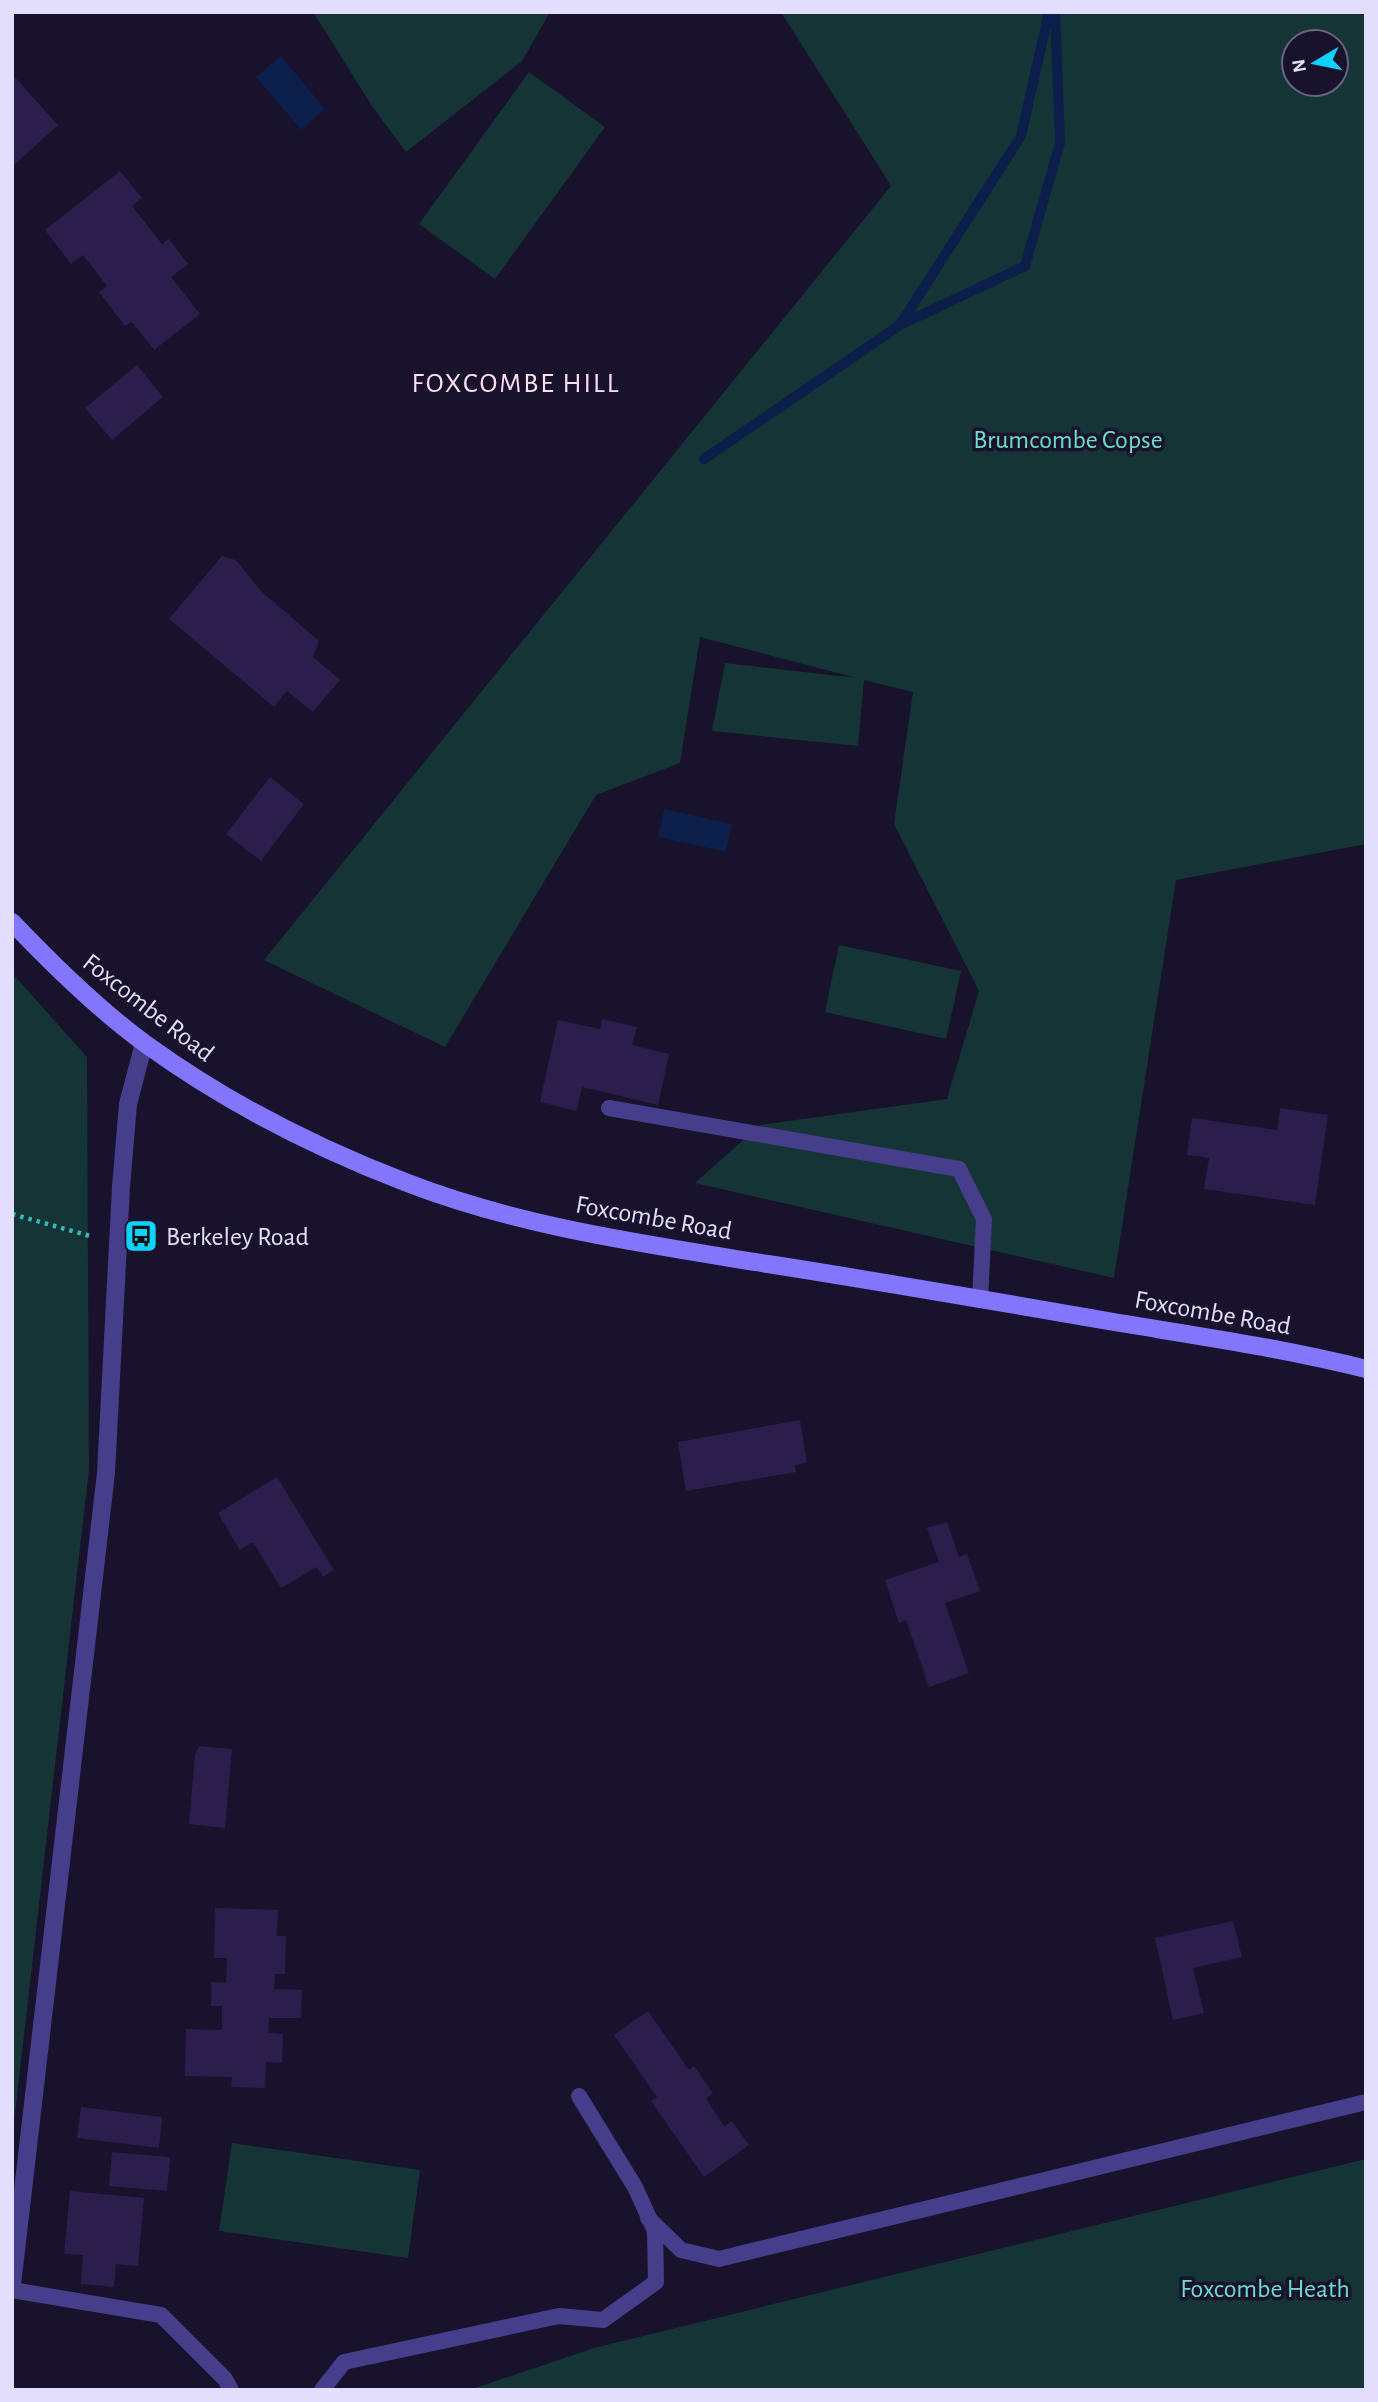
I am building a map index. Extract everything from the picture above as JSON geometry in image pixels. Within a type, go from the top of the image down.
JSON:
[{"type":"street","name":"Foxcombe Road","points":[[12,922],[49,961],[144,1043],[210,1088],[299,1137],[407,1183],[512,1216],[636,1242],[1320,1358],[1366,1369]]},
{"type":"street","points":[[12,2287],[106,1473],[128,1104],[144,1043]]},
{"type":"lane","points":[[609,1108],[959,1169],[984,1219],[980,1299]]},
{"type":"lane","points":[[323,2390],[344,2362],[559,2316],[603,2320],[656,2281],[654,2231],[635,2187],[579,2096]]},
{"type":"lane","points":[[648,2218],[681,2250],[719,2259],[1366,2102]]},
{"type":"lane","points":[[12,2287],[161,2315],[225,2379],[231,2390]]},
{"type":"path","points":[[12,1214],[68,1231],[118,1242]]},
{"type":"green space","points":[[313,12],[550,12],[522,61],[406,152],[372,106]]},
{"type":"green space","name":"Brumcombe Copse","points":[[781,12],[1366,12],[1366,844],[1176,880],[1114,1278],[695,1183],[760,1125],[947,1099],[979,991],[894,824],[913,692],[864,680],[858,746],[712,731],[725,663],[857,678],[700,637],[680,763],[596,795],[445,1047],[264,960],[891,186]]},
{"type":"green space","points":[[529,72],[605,127],[495,279],[419,224]]},
{"type":"green space","points":[[839,945],[961,971],[946,1039],[825,1012]]},
{"type":"green space","points":[[12,973],[87,1057],[89,1469],[12,2140]]},
{"type":"green space","points":[[232,2143],[420,2170],[408,2258],[219,2231]]},
{"type":"green space","name":"Foxcombe Heath","points":[[1366,2159],[1366,2390],[469,2390],[594,2348]]},
{"type":"water","points":[[281,56],[325,109],[301,130],[256,77]]},
{"type":"water","points":[[664,809],[732,824],[726,852],[658,837]]},
{"type":"building","points":[[12,74],[58,125],[12,167]]},
{"type":"building","points":[[120,171],[142,198],[132,206],[162,244],[169,239],[188,264],[171,277],[200,314],[154,350],[132,322],[125,326],[99,292],[107,286],[83,255],[71,264],[45,230]]},
{"type":"building","points":[[137,365],[163,397],[112,440],[85,408]]},
{"type":"building","points":[[222,556],[236,560],[261,591],[319,641],[313,657],[340,680],[313,712],[287,691],[274,707],[169,619]]},
{"type":"building","points":[[270,777],[304,804],[261,861],[226,834]]},
{"type":"building","points":[[602,1019],[637,1027],[632,1045],[669,1054],[658,1105],[582,1087],[576,1111],[540,1102],[558,1020],[600,1029]]},
{"type":"building","points":[[1280,1108],[1328,1115],[1315,1205],[1204,1189],[1209,1158],[1187,1155],[1192,1118],[1277,1130]]},
{"type":"building","points":[[800,1420],[807,1463],[795,1465],[796,1472],[686,1491],[678,1442]]},
{"type":"building","points":[[277,1477],[334,1570],[323,1577],[317,1567],[281,1588],[253,1542],[240,1550],[218,1513]]},
{"type":"building","points":[[947,1522],[959,1557],[967,1554],[980,1591],[945,1603],[969,1673],[929,1687],[906,1620],[899,1623],[885,1580],[939,1562],[927,1528]]},
{"type":"building","points":[[199,1746],[232,1749],[225,1828],[189,1824],[195,1755]]},
{"type":"building","points":[[215,1908],[278,1910],[277,1936],[286,1936],[285,1974],[275,1974],[274,1989],[302,1990],[301,2018],[269,2018],[268,2033],[283,2034],[282,2063],[266,2062],[265,2088],[231,2087],[232,2077],[185,2076],[186,2029],[222,2030],[222,2006],[211,2006],[211,1982],[226,1983],[227,1958],[214,1958]]},
{"type":"building","points":[[1233,1921],[1242,1957],[1193,1968],[1204,2013],[1173,2020],[1155,1938]]},
{"type":"building","points":[[648,2011],[689,2070],[694,2066],[713,2093],[706,2099],[724,2126],[732,2121],[749,2145],[704,2177],[651,2101],[657,2097],[614,2035]]},
{"type":"building","points":[[81,2107],[162,2117],[159,2148],[77,2138]]},
{"type":"building","points":[[112,2152],[170,2157],[167,2191],[109,2186]]},
{"type":"building","points":[[70,2191],[144,2198],[138,2266],[116,2264],[114,2287],[81,2284],[83,2255],[64,2254]]},
{"type":"waterway","points":[[900,325],[1021,136],[1049,12]]},
{"type":"waterway","points":[[704,459],[900,325],[1025,266],[1060,143],[1055,12]]},
{"type":"place","name":"Berkeley Road","points":[[141,1236]]},
{"type":"district","name":"FOXCOMBE HILL","points":[[516,382]]}]
